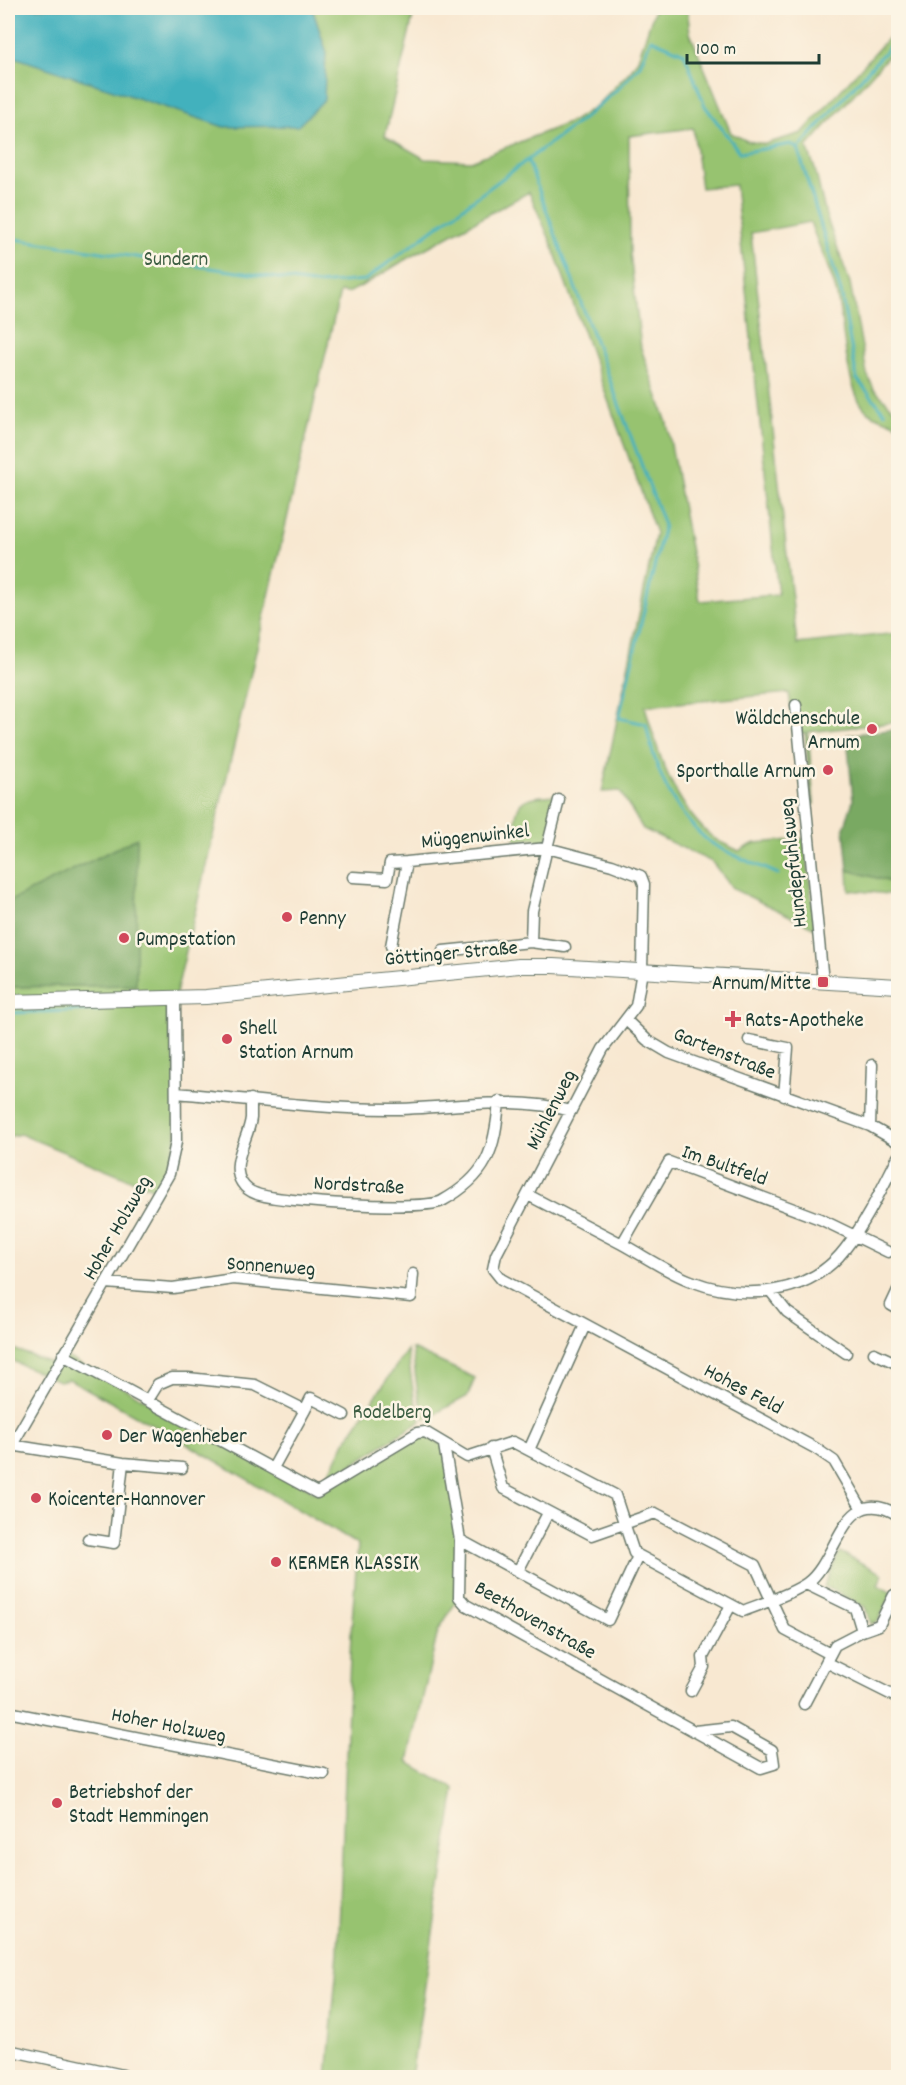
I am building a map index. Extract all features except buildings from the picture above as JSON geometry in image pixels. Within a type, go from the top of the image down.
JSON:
[{"type":"street","name":"Hundepfuhlsweg","points":[[796,705],[823,982]]},
{"type":"street","name":"Müggenwinkel","points":[[531,942],[532,911],[559,800]]},
{"type":"street","name":"Müggenwinkel","points":[[387,879],[390,863],[547,848],[612,865],[640,876],[644,884],[642,971]]},
{"type":"street","name":"Müggenwinkel","points":[[390,946],[407,862]]},
{"type":"street","points":[[353,877],[403,882]]},
{"type":"street","points":[[443,951],[531,942],[565,948]]},
{"type":"street","name":"Göttinger Straße","points":[[8,1002],[175,998],[309,988],[519,966],[898,986]]},
{"type":"street","name":"Mühlenweg","points":[[494,1269],[496,1255],[603,1049],[636,1006],[642,971]]},
{"type":"street","name":"Hoher Holzweg","points":[[9,1448],[169,1174],[176,1142],[175,998]]},
{"type":"street","name":"Gartenstraße","points":[[626,1020],[647,1040],[669,1053],[870,1126],[898,1142]]},
{"type":"street","name":"Gartenstraße","points":[[749,1040],[788,1048],[784,1096]]},
{"type":"street","points":[[870,1126],[872,1065]]},
{"type":"street","points":[[176,1093],[306,1107],[392,1109],[499,1101],[543,1104],[571,1111]]},
{"type":"street","name":"Nordstraße","points":[[251,1100],[249,1127],[238,1160],[240,1180],[249,1189],[257,1194],[301,1200],[411,1207],[439,1203],[477,1176],[492,1151],[499,1101]]},
{"type":"street","points":[[528,1194],[690,1281],[732,1292],[771,1292],[814,1276],[837,1259],[854,1236],[898,1157]]},
{"type":"street","name":"Im Bultfeld","points":[[622,1244],[669,1162],[820,1219],[888,1252]]},
{"type":"street","name":"Hohes Feld","points":[[494,1269],[501,1279],[815,1448],[834,1461],[862,1509]]},
{"type":"street","name":"Sonnenweg","points":[[106,1283],[173,1288],[233,1279],[411,1298],[413,1274]]},
{"type":"street","points":[[896,1307],[891,1305],[898,1290]]},
{"type":"street","points":[[771,1292],[787,1312],[846,1353]]},
{"type":"street","points":[[530,1450],[585,1325]]},
{"type":"street","points":[[874,1353],[898,1364]]},
{"type":"street","points":[[63,1355],[317,1493],[417,1433],[425,1432],[467,1457],[513,1442],[615,1495],[634,1553],[638,1556],[743,1611],[806,1584],[820,1572],[846,1521],[862,1509],[875,1507],[898,1515]]},
{"type":"street","points":[[148,1400],[158,1384],[172,1378],[188,1378],[255,1385],[305,1410]]},
{"type":"street","points":[[273,1468],[311,1398],[344,1415]]},
{"type":"street","name":"Beethovenstraße","points":[[444,1445],[460,1540],[459,1598],[466,1605],[761,1768],[774,1764],[772,1750],[731,1727],[695,1731]]},
{"type":"street","points":[[9,1448],[123,1463],[182,1468]]},
{"type":"street","points":[[491,1448],[504,1488],[592,1535],[655,1513],[755,1565],[785,1630],[894,1696]]},
{"type":"street","points":[[88,1539],[114,1543],[123,1463]]},
{"type":"street","points":[[518,1571],[548,1513]]},
{"type":"street","points":[[460,1540],[608,1620],[638,1556]]},
{"type":"street","points":[[806,1584],[855,1608],[862,1631]]},
{"type":"street","points":[[804,1704],[835,1645],[879,1625],[894,1595]]},
{"type":"street","points":[[691,1691],[704,1667],[704,1656],[731,1605]]},
{"type":"street","name":"Hoher Holzweg","points":[[8,1712],[324,1774]]},
{"type":"street","points":[[8,2050],[123,2075]]},
{"type":"green space","name":"Sundern","points":[[8,8],[326,50],[312,8],[415,8],[385,136],[425,159],[471,161],[573,121],[597,105],[631,70],[638,59],[655,8],[687,8],[690,33],[731,133],[747,141],[765,144],[802,133],[898,27],[898,45],[807,147],[815,169],[826,216],[850,283],[867,374],[874,389],[898,413],[898,426],[866,411],[857,396],[849,368],[836,291],[810,222],[751,233],[797,644],[898,633],[898,722],[808,732],[814,804],[812,804],[805,733],[794,733],[789,693],[645,706],[661,758],[676,792],[697,822],[713,837],[739,851],[755,843],[805,839],[815,928],[733,889],[712,862],[643,829],[620,791],[602,792],[656,533],[551,242],[529,192],[369,282],[348,293],[340,292],[175,998],[176,1142],[159,1191],[20,1134],[8,1137],[8,987],[136,985],[8,919]],"holes":[[[693,128],[701,188],[735,185],[778,595],[700,601],[667,423],[641,348],[630,253],[629,136]]]},
{"type":"green space","points":[[898,729],[898,884],[848,870],[844,828],[853,801],[847,735]]},
{"type":"green space","points":[[558,795],[548,839],[540,843],[534,839],[515,841],[516,817],[521,803],[534,797]]},
{"type":"green space","points":[[137,838],[136,985],[8,987],[8,902]]},
{"type":"green space","points":[[848,870],[898,884],[898,895],[849,890]]},
{"type":"green space","points":[[8,1347],[56,1365],[63,1355],[317,1493],[417,1433],[444,1445],[460,1540],[459,1597],[438,1631],[408,1762],[455,1789],[411,2077],[327,2077],[338,1953],[351,1633],[358,1545],[191,1446],[69,1379],[59,1381],[8,1359]]},
{"type":"green space","points":[[412,1349],[475,1378],[468,1396],[425,1419],[418,1395]]},
{"type":"green space","name":"Rodelberg","points":[[407,1350],[414,1396],[421,1421],[325,1482],[345,1442]]},
{"type":"green space","points":[[840,1552],[883,1574],[878,1585],[892,1593],[878,1621],[871,1624],[865,1607],[824,1586]]},
{"type":"water","points":[[8,8],[312,8],[326,50],[324,100],[298,126],[224,127],[8,55]]},
{"type":"waterway","points":[[798,149],[898,37]]},
{"type":"waterway","points":[[8,238],[318,284],[365,280],[584,118],[620,87],[640,65],[651,39],[684,53],[705,106],[740,153],[791,144],[798,149],[841,292],[857,379],[885,413]]},
{"type":"waterway","points":[[528,161],[664,525],[619,718],[646,724],[654,756],[666,787],[684,815],[707,840],[722,850],[778,874]]},
{"type":"waterway","points":[[8,1013],[99,1010]]},
{"type":"place","name":"Wäldchenschule Arnum","points":[[872,729]]},
{"type":"place","name":"Sporthalle Arnum","points":[[828,770]]},
{"type":"place","name":"Penny","points":[[287,917]]},
{"type":"place","name":"Pumpstation","points":[[124,938]]},
{"type":"place","name":"Arnum/Mitte","points":[[823,982]]},
{"type":"place","name":"Rats-Apotheke","points":[[733,1019]]},
{"type":"place","name":"Shell Station Arnum","points":[[227,1039]]},
{"type":"place","name":"Der Wagenheber","points":[[107,1435]]},
{"type":"place","name":"Koicenter-Hannover","points":[[36,1498]]},
{"type":"place","name":"KERMER KLASSIK","points":[[276,1562]]},
{"type":"place","name":"Betriebshof der Stadt Hemmingen","points":[[57,1803]]}]
